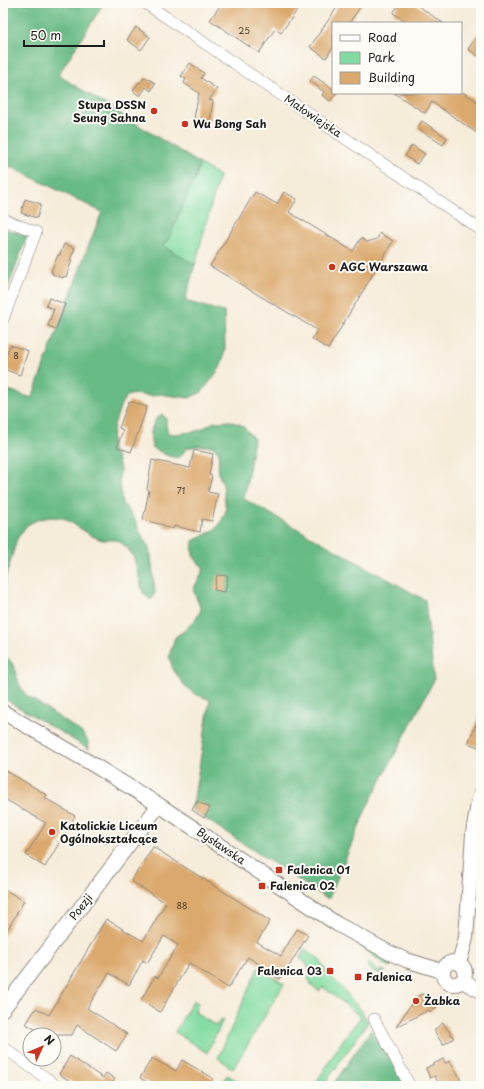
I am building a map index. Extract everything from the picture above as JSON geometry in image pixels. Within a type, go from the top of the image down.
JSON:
[{"type":"street","name":"Małowiejska","points":[[144,3],[481,230]]},
{"type":"street","points":[[3,219],[36,232],[3,319]]},
{"type":"street","name":"Bysławska","points":[[3,712],[159,805],[337,924],[394,955],[442,971]]},
{"type":"street","points":[[459,963],[466,938],[473,834],[481,792]]},
{"type":"street","name":"Poezji","points":[[3,1009],[159,805]]},
{"type":"street","points":[[448,963],[459,963],[465,974],[462,981],[455,984],[448,982],[443,976],[442,971],[448,963]]},
{"type":"street","points":[[462,981],[481,991]]},
{"type":"street","points":[[374,1019],[410,1086]]},
{"type":"street","points":[[3,1047],[57,1086]]},
{"type":"green space","points":[[3,3],[104,3],[58,75],[199,163],[195,180],[189,189],[170,236],[163,246],[195,265],[185,301],[224,312],[225,348],[223,359],[220,368],[202,392],[189,398],[159,394],[152,396],[135,394],[127,396],[121,404],[114,425],[112,437],[112,450],[118,460],[120,470],[119,480],[122,503],[135,520],[148,546],[151,556],[155,593],[151,600],[143,593],[134,558],[127,547],[117,540],[102,540],[92,536],[64,518],[51,517],[39,519],[27,525],[17,539],[6,576],[3,596],[3,388],[32,398],[102,212],[3,163]]},
{"type":"green space","points":[[199,163],[219,176],[195,265],[162,246],[171,232],[186,196],[196,177]]},
{"type":"green space","points":[[3,228],[27,236],[3,301]]},
{"type":"green space","points":[[162,414],[166,418],[168,433],[173,434],[192,432],[202,429],[214,422],[230,421],[242,425],[254,439],[244,499],[425,600],[434,680],[367,807],[329,898],[326,898],[192,810],[210,700],[193,693],[184,685],[173,669],[169,656],[175,637],[184,631],[194,621],[201,610],[193,589],[204,568],[197,562],[194,556],[192,550],[193,541],[214,530],[220,524],[226,511],[223,484],[218,473],[219,452],[212,446],[197,446],[187,448],[180,457],[172,457],[165,455],[152,447],[151,433],[153,424]]},
{"type":"green space","points":[[3,655],[11,662],[23,691],[29,697],[81,732],[88,742],[89,749],[3,698]]},
{"type":"green space","points":[[358,942],[390,960],[390,967],[357,943]]},
{"type":"green space","points":[[305,949],[319,959],[327,972],[359,1007],[368,1022],[323,1086],[314,1086],[344,1038],[361,1017],[323,987],[319,991],[312,986],[308,978],[308,966],[300,958]]},
{"type":"green space","points":[[369,963],[379,972],[381,969],[386,972],[378,973],[371,970],[367,966]]},
{"type":"green space","points":[[258,968],[284,984],[233,1069],[218,1058]]},
{"type":"green space","points":[[193,1000],[198,1003],[195,1012],[216,1026],[221,1019],[223,1020],[207,1053],[175,1032]]},
{"type":"green space","points":[[371,1030],[406,1086],[332,1086]]},
{"type":"green space","points":[[227,1075],[229,1076],[246,1086],[221,1086]]},
{"type":"building","points":[[222,3],[302,3],[281,33],[275,29],[259,53],[210,20]]},
{"type":"building","points":[[340,3],[363,3],[350,22],[332,22],[332,49],[326,58],[310,47]]},
{"type":"building","points":[[400,3],[414,3],[442,22],[407,22],[393,13]]},
{"type":"building","points":[[136,27],[150,37],[141,50],[127,40]]},
{"type":"building","points":[[481,30],[481,51],[478,56],[468,49]]},
{"type":"building","points":[[190,63],[204,73],[201,78],[217,89],[209,100],[213,101],[210,121],[194,118],[199,93],[184,83],[186,79],[181,76]]},
{"type":"building","points":[[314,76],[332,88],[332,94],[336,94],[330,101],[322,95],[324,92],[310,81]]},
{"type":"building","points":[[145,77],[155,83],[151,91],[146,87],[140,96],[133,91],[139,82],[140,83]]},
{"type":"building","points":[[464,93],[481,104],[481,136],[432,102],[425,113],[396,94]]},
{"type":"building","points":[[422,121],[447,138],[443,145],[417,128]]},
{"type":"building","points":[[412,145],[425,154],[417,164],[405,156]]},
{"type":"building","points":[[255,192],[277,204],[284,192],[297,199],[289,212],[353,251],[361,238],[367,242],[377,239],[380,233],[393,241],[328,349],[312,339],[317,330],[210,266]]},
{"type":"building","points":[[25,199],[41,204],[37,218],[21,213]]},
{"type":"building","points":[[64,244],[75,248],[70,260],[72,260],[66,277],[64,276],[63,278],[52,274],[53,272],[51,272]]},
{"type":"building","points":[[49,298],[65,304],[56,329],[48,326],[54,309],[46,306]]},
{"type":"building","points":[[10,345],[28,351],[20,375],[3,369]]},
{"type":"building","points":[[129,401],[147,407],[131,452],[117,447],[123,430],[119,428]]},
{"type":"building","points":[[194,450],[213,454],[209,475],[212,476],[208,492],[218,494],[212,521],[202,519],[200,532],[174,526],[173,529],[164,527],[164,525],[143,520],[149,490],[147,489],[152,460],[190,468]]},
{"type":"building","points":[[217,575],[228,576],[225,592],[214,590]]},
{"type":"building","points":[[481,713],[481,748],[468,743]]},
{"type":"building","points":[[3,769],[47,795],[45,798],[75,816],[45,867],[26,855],[46,823],[3,798]]},
{"type":"building","points":[[197,801],[210,808],[204,818],[192,810]]},
{"type":"building","points":[[153,847],[270,921],[257,942],[281,956],[297,929],[308,935],[280,979],[271,974],[272,972],[248,957],[228,988],[189,963],[160,1012],[141,1000],[155,976],[158,978],[178,945],[164,936],[147,963],[143,960],[129,985],[109,973],[87,1008],[127,1034],[116,1051],[77,1025],[72,1035],[62,1035],[62,1027],[31,1027],[26,1024],[36,1008],[49,1015],[106,919],[143,941],[166,903],[131,881]]},
{"type":"building","points":[[3,888],[24,901],[3,937]]},
{"type":"building","points":[[422,994],[439,1005],[430,1012],[429,1010],[396,1027],[415,998]]},
{"type":"building","points":[[443,1023],[454,1038],[443,1045],[435,1032],[435,1029]]},
{"type":"building","points":[[70,1056],[103,1078],[106,1073],[115,1079],[112,1083],[116,1086],[78,1086],[59,1074]]},
{"type":"building","points":[[152,1058],[176,1071],[182,1060],[213,1078],[209,1086],[153,1086],[140,1078]]},
{"type":"building","points":[[443,1059],[445,1063],[450,1061],[461,1080],[455,1083],[457,1086],[440,1086],[435,1076],[430,1078],[426,1068]]},
{"type":"place","name":"Stupa DSSN Seung Sahna","points":[[154,111]]},
{"type":"place","name":"Wu Bong Sah","points":[[185,124]]},
{"type":"place","name":"AGC Warszawa","points":[[332,267]]},
{"type":"place","name":"Katolickie Liceum Ogólnokształcące","points":[[52,832]]},
{"type":"place","name":"Falenica 01","points":[[279,870]]},
{"type":"place","name":"Falenica 02","points":[[262,886]]},
{"type":"place","name":"Falenica 03","points":[[330,971]]},
{"type":"place","name":"Falenica","points":[[358,977]]},
{"type":"place","name":"Żabka","points":[[416,1001]]}]
